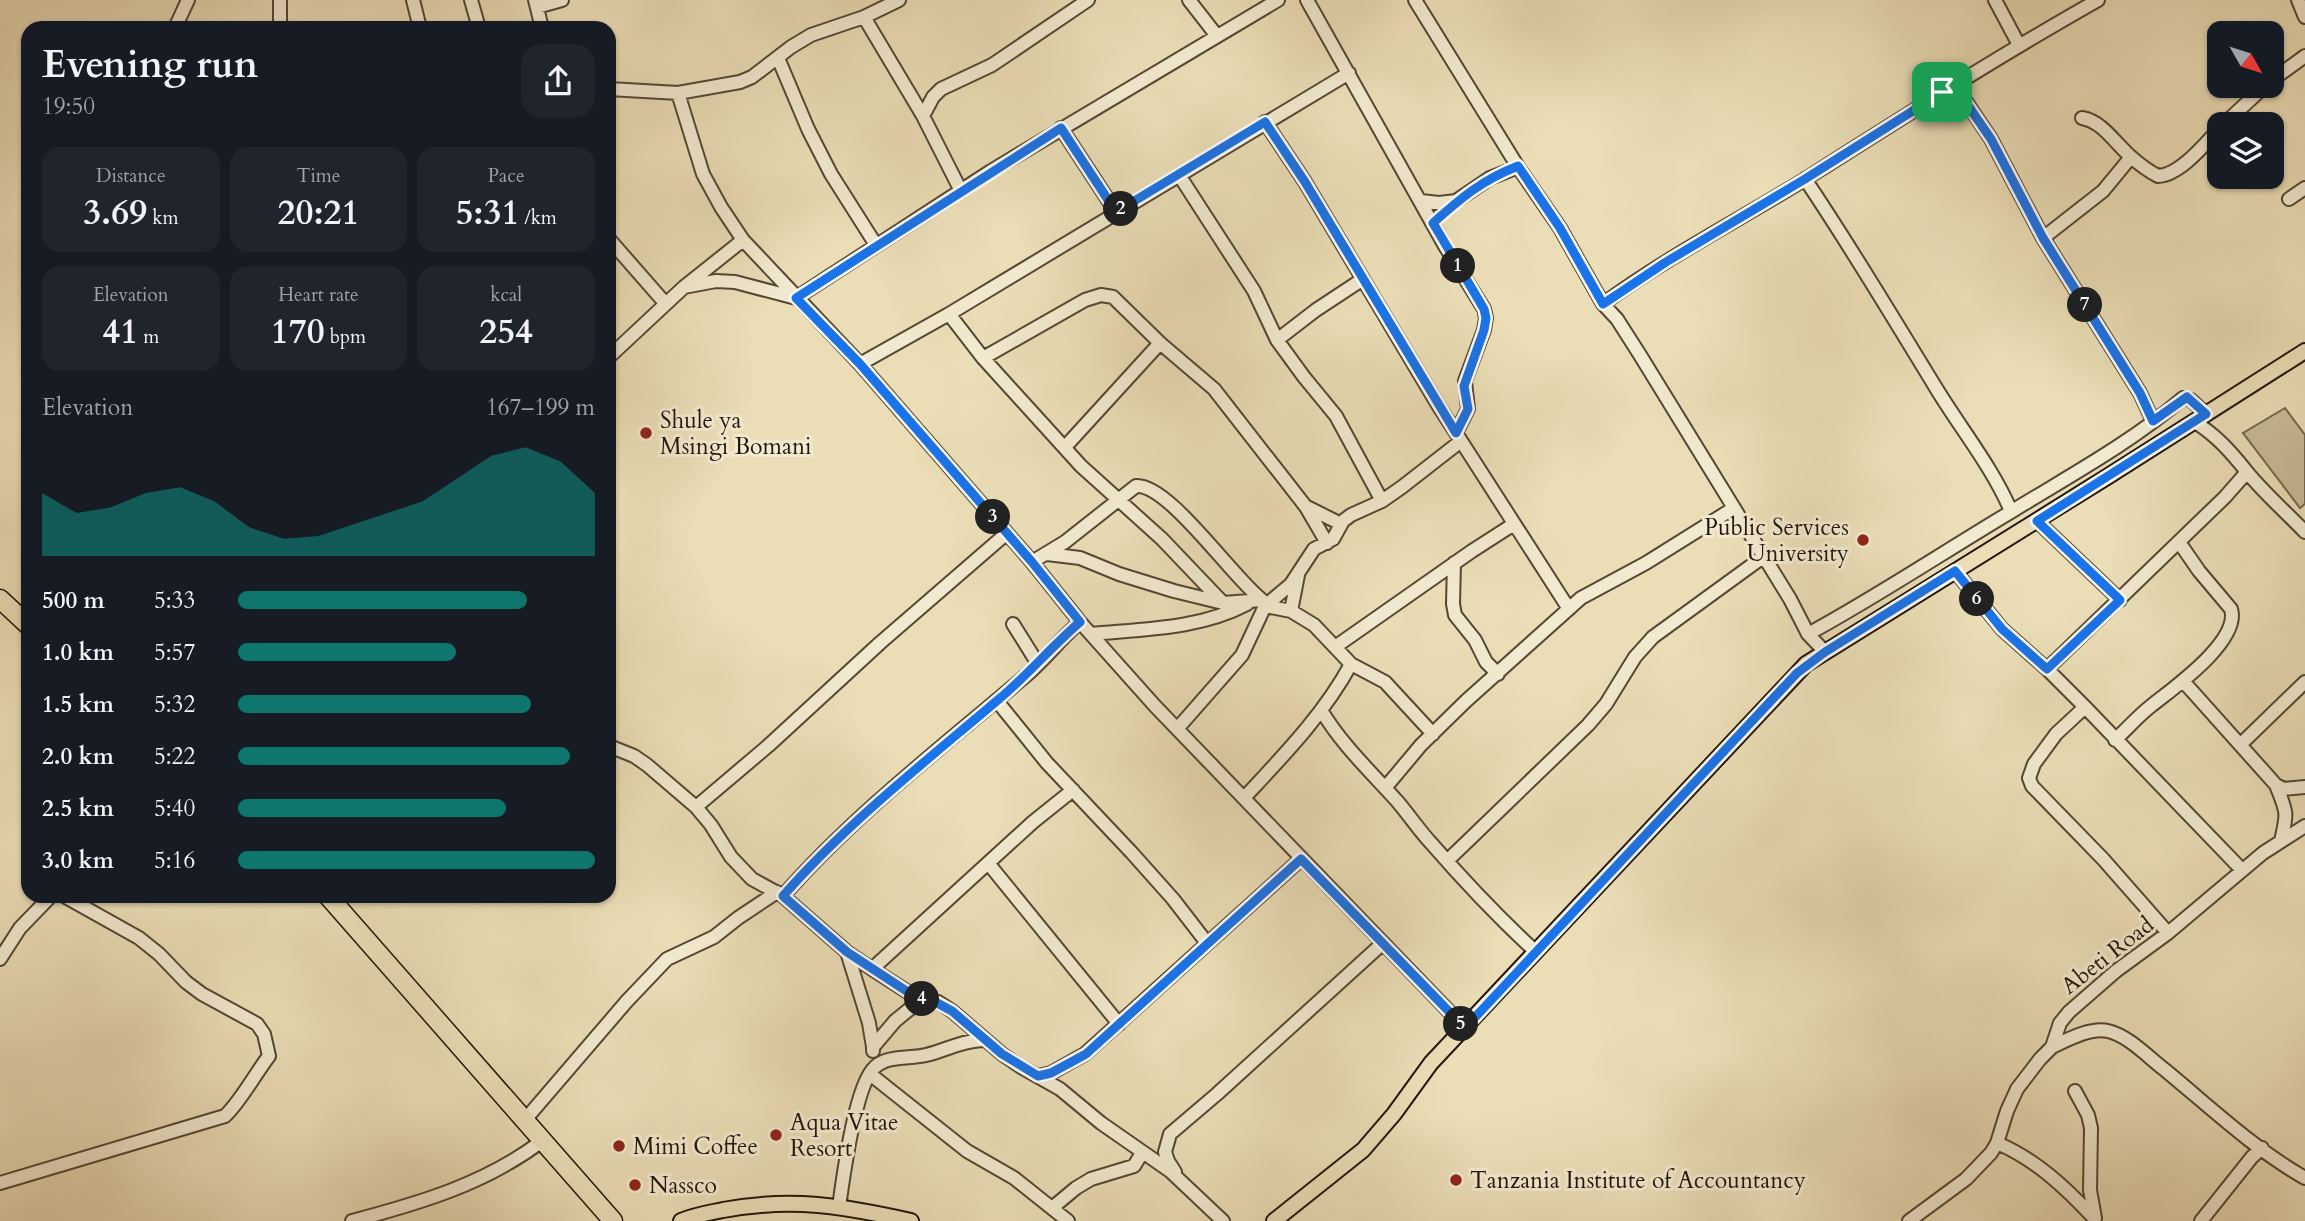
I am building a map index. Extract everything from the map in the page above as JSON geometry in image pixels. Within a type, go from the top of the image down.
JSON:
[{"type":"highway","points":[[0,599],[21,618]]},
{"type":"highway","points":[[334,903],[613,1221]]},
{"type":"main road","points":[[1274,1221],[1363,1150],[1394,1114],[1431,1063],[1797,673],[1825,652],[2305,351]]},
{"type":"main road","points":[[681,1221],[735,1208],[803,1202],[911,1221]]},
{"type":"street","points":[[178,21],[188,0]]},
{"type":"street","points":[[280,0],[280,21]]},
{"type":"street","points":[[412,0],[418,21]]},
{"type":"street","points":[[471,0],[477,21]]},
{"type":"street","points":[[540,21],[536,4],[562,0]]},
{"type":"street","points":[[616,89],[678,93],[740,82],[752,77],[811,35],[864,17],[899,0]]},
{"type":"street","points":[[923,116],[933,97],[953,81],[992,65],[1088,0]]},
{"type":"street","points":[[1189,0],[1217,36]]},
{"type":"street","points":[[684,287],[716,281],[735,282],[796,298],[1061,128],[1278,0]]},
{"type":"street","points":[[1091,634],[1211,620],[1260,602],[1291,584],[1314,549],[1337,534],[1341,524],[1351,514],[1382,500],[1402,487],[1459,437],[1468,409],[1465,381],[1484,330],[1484,309],[1307,0]]},
{"type":"street","points":[[1415,0],[1518,166],[1560,228],[1603,304],[1617,319],[1640,355],[1790,599],[1808,634],[1825,652]]},
{"type":"street","points":[[1995,0],[2020,45]]},
{"type":"street","points":[[1603,304],[1666,262],[1954,85],[2098,0]]},
{"type":"street","points":[[2298,0],[2305,17]]},
{"type":"street","points":[[864,17],[923,116],[961,191]]},
{"type":"street","points":[[2284,71],[2305,56]]},
{"type":"street","points":[[778,58],[808,129],[831,174],[876,245]]},
{"type":"street","points":[[860,364],[949,314],[1349,73]]},
{"type":"street","points":[[1954,85],[1991,139],[2043,238],[2140,393],[2153,421]]},
{"type":"street","points":[[678,93],[703,174],[743,240],[860,364],[1032,562],[1080,622],[1177,729],[1465,1028]]},
{"type":"street","points":[[2237,112],[2252,98]]},
{"type":"street","points":[[2082,118],[2106,131],[2131,157],[2158,176],[2164,176],[2180,167],[2207,141]]},
{"type":"street","points":[[1265,122],[1305,182],[1459,437],[1569,609]]},
{"type":"street","points":[[1061,128],[1116,212]]},
{"type":"street","points":[[2043,238],[2103,191],[2131,157]]},
{"type":"street","points":[[1433,223],[1456,201],[1490,178],[1518,166]]},
{"type":"street","points":[[1179,175],[1254,291],[1277,340],[1336,416],[1382,500]]},
{"type":"street","points":[[1805,179],[1842,233],[1950,411],[1999,484],[2011,511]]},
{"type":"street","points":[[2289,199],[2305,188]]},
{"type":"street","points":[[1421,201],[1456,201]]},
{"type":"street","points":[[616,350],[665,303],[743,240]]},
{"type":"street","points":[[616,247],[665,303]]},
{"type":"street","points":[[1277,340],[1363,279]]},
{"type":"street","points":[[983,358],[1085,300],[1101,295],[1113,297],[1160,344],[1224,399],[1306,507],[1327,543]]},
{"type":"street","points":[[949,314],[983,358],[1081,466],[1162,539],[1223,603]]},
{"type":"street","points":[[1065,447],[1160,344]]},
{"type":"street","points":[[1808,634],[2011,511],[2187,397],[2211,432],[2228,447],[2247,472],[2305,532]]},
{"type":"street","points":[[2047,669],[2225,497],[2247,472]]},
{"type":"street","points":[[1032,562],[1080,531],[1136,486],[1150,488],[1178,511],[1260,602]]},
{"type":"street","points":[[1306,507],[1341,524]]},
{"type":"street","points":[[1385,788],[1433,734],[1581,598],[1646,563],[1734,508]]},
{"type":"street","points":[[2037,521],[2120,600]]},
{"type":"street","points":[[1335,647],[1514,524]]},
{"type":"street","points":[[696,807],[1007,533]]},
{"type":"street","points":[[2115,740],[2209,657],[2231,625],[2231,609],[2179,542]]},
{"type":"street","points":[[1047,554],[1080,558],[1119,574],[1223,603],[1260,602],[1291,611],[1321,631],[1351,664],[1380,678],[1433,734]]},
{"type":"street","points":[[1447,861],[1588,725],[1606,704],[1635,657],[1653,638],[1763,557]]},
{"type":"street","points":[[1454,563],[1452,604],[1455,615],[1475,640],[1486,662],[1498,674]]},
{"type":"street","points":[[1955,571],[2002,629],[2085,707],[2242,870]]},
{"type":"street","points":[[1291,611],[1298,575]]},
{"type":"street","points":[[1177,729],[1241,655],[1260,602]]},
{"type":"street","points":[[524,1121],[627,1001],[667,959],[714,937],[738,918],[780,894],[910,773],[1038,664],[1061,638],[1080,622]]},
{"type":"street","points":[[1013,624],[1038,664]]},
{"type":"street","points":[[1244,798],[1280,761],[1321,710],[1351,664]]},
{"type":"street","points":[[2183,681],[2276,785],[2286,808],[2287,818],[2281,841]]},
{"type":"street","points":[[2240,746],[2305,682]]},
{"type":"street","points":[[997,701],[1047,763],[1173,899],[1207,943]]},
{"type":"street","points":[[2085,707],[2056,734],[2030,770],[2029,778],[2032,786],[2103,859],[2168,933]]},
{"type":"street","points":[[1321,710],[1340,738],[1447,861],[1536,952]]},
{"type":"street","points":[[616,749],[647,765],[696,807],[742,870],[752,879],[780,894],[847,952],[908,993],[922,999]]},
{"type":"street","points":[[2276,785],[2284,789],[2305,787]]},
{"type":"street","points":[[872,969],[1033,822],[1073,790]]},
{"type":"street","name":"Abeti Road","points":[[1909,1221],[1966,1179],[1991,1153],[2017,1089],[2052,1047],[2060,1023],[2069,1012],[2242,870],[2305,826]]},
{"type":"street","points":[[1038,1076],[1051,1073],[1086,1054],[1301,859]]},
{"type":"street","points":[[988,863],[1119,1024]]},
{"type":"street","points":[[0,959],[20,928],[44,903]]},
{"type":"street","points":[[0,1183],[225,1116],[269,1056],[264,1034],[257,1024],[194,988],[139,938],[76,903]]},
{"type":"street","points":[[1185,1187],[1165,1152],[1170,1134],[1383,943]]},
{"type":"street","points":[[839,1207],[855,1116],[871,1071],[873,1046],[869,1023],[847,952]]},
{"type":"street","points":[[873,1046],[895,1021],[922,999],[928,998],[952,1011],[983,1040],[1021,1067],[1060,1089],[1142,1153],[1170,1171],[1223,1221]]},
{"type":"street","points":[[2052,1047],[2065,1040],[2100,1030],[2121,1037],[2262,1148],[2305,1178]]},
{"type":"street","points":[[871,1071],[883,1062],[928,1055],[961,1042],[983,1040]]},
{"type":"street","points":[[871,1071],[967,1151],[1014,1178],[1069,1221]]},
{"type":"street","points":[[2075,1091],[2088,1115],[2091,1128],[2090,1190],[2096,1220]]},
{"type":"street","points":[[352,1221],[447,1193],[489,1175],[518,1159],[542,1141]]},
{"type":"street","points":[[1997,1143],[2034,1163],[2065,1188],[2096,1220]]},
{"type":"street","points":[[2203,1220],[2262,1148]]},
{"type":"street","points":[[1052,1208],[1070,1192],[1091,1180],[1134,1166],[1142,1153]]},
{"type":"shaded area","points":[[2285,408],[2305,435],[2305,504],[2300,508],[2243,433]]},
{"type":"place","name":"Shule ya Msingi Bomani","points":[[646,433]]},
{"type":"place","name":"Public Services University","points":[[1863,540]]},
{"type":"place","name":"Aqua Vitae Resort","points":[[776,1135]]},
{"type":"place","name":"Mimi Coffee","points":[[619,1146]]},
{"type":"place","name":"Tanzania Institute of Accountancy","points":[[1456,1180]]},
{"type":"place","name":"Nassco","points":[[635,1185]]},
{"type":"route","points":[[1954,85],[1991,139],[2037,229],[2140,393],[2153,421],[2187,397],[2206,414],[2037,521],[2120,600],[2047,669],[2002,629],[1955,571],[1806,664],[1465,1028],[1301,859],[1086,1054],[1051,1073],[1038,1076],[983,1040],[952,1011],[928,998],[914,996],[847,952],[783,896],[811,864],[920,764],[1027,675],[1061,638],[1080,622],[1032,562],[860,364],[796,298],[1061,128],[1116,212],[1265,122],[1305,182],[1456,433],[1468,409],[1464,386],[1486,318],[1484,309],[1433,223],[1456,201],[1490,178],[1518,166],[1560,228],[1603,304],[1666,262],[1805,179],[1942,92],[1954,85]]}]
